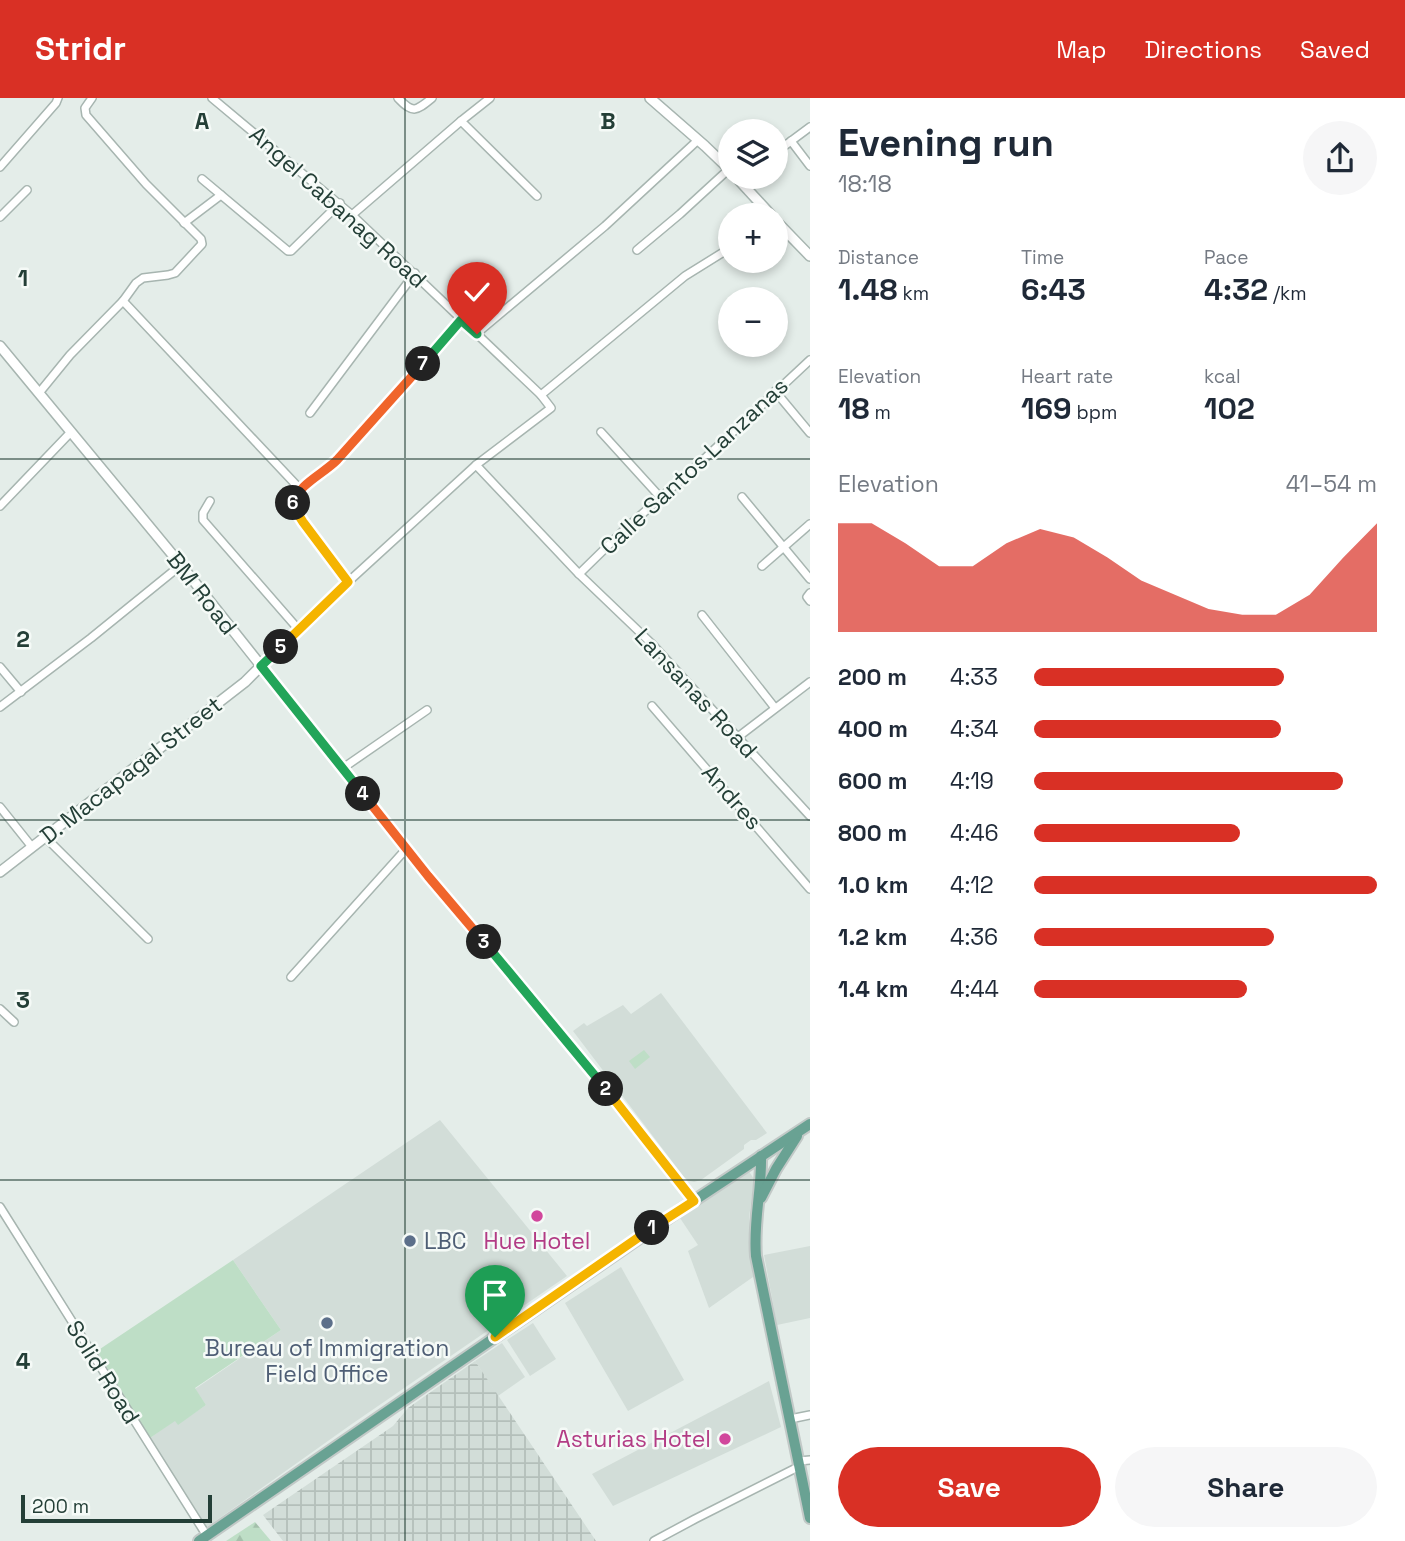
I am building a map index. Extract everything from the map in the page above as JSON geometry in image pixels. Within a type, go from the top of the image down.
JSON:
[{"type":"main road","points":[[203,1538],[810,1124]]},
{"type":"main road","points":[[758,1204],[776,1168],[800,1130]]},
{"type":"main road","points":[[761,1156],[762,1172],[754,1240],[756,1256],[790,1419],[803,1462],[810,1518]]},
{"type":"street","points":[[0,167],[58,98]]},
{"type":"street","points":[[398,98],[414,110],[432,98]]},
{"type":"street","points":[[352,215],[490,98]]},
{"type":"street","points":[[650,98],[718,159]]},
{"type":"street","name":"Angel Cabanag Road","points":[[215,99],[340,203],[541,395],[551,408],[476,465]]},
{"type":"street","points":[[39,393],[140,279],[175,273],[202,246],[201,240],[146,184],[90,120],[85,112],[90,100]]},
{"type":"street","points":[[461,121],[537,196]]},
{"type":"street","points":[[788,143],[810,127]]},
{"type":"street","points":[[477,334],[604,226],[698,140]]},
{"type":"street","points":[[791,141],[810,166]]},
{"type":"street","points":[[202,179],[288,251],[340,203]]},
{"type":"street","points":[[637,250],[718,180]]},
{"type":"street","points":[[749,189],[760,203]]},
{"type":"street","points":[[0,218],[27,190]]},
{"type":"street","points":[[184,223],[221,195]]},
{"type":"street","points":[[788,233],[810,256]]},
{"type":"street","points":[[541,395],[685,276],[718,255]]},
{"type":"street","points":[[310,413],[415,273]]},
{"type":"street","points":[[123,301],[300,489]]},
{"type":"street","points":[[348,582],[292,502],[300,489],[337,460],[461,320]]},
{"type":"street","name":"BM Road","points":[[0,346],[694,1201]]},
{"type":"street","name":"Calle Santos Lanzanas","points":[[579,574],[810,360]]},
{"type":"street","points":[[775,391],[810,433]]},
{"type":"street","points":[[803,424],[810,417]]},
{"type":"street","points":[[601,432],[662,498]]},
{"type":"street","points":[[0,506],[71,433]]},
{"type":"street","points":[[261,666],[476,465]]},
{"type":"street","name":"Lansanas Road","points":[[476,465],[579,574],[651,643],[810,816]]},
{"type":"street","points":[[742,497],[810,579]]},
{"type":"street","points":[[210,501],[203,513],[203,520],[299,630]]},
{"type":"street","points":[[762,566],[810,523]]},
{"type":"street","points":[[0,707],[91,638],[180,565]]},
{"type":"street","points":[[810,593],[807,597],[810,601]]},
{"type":"street","points":[[702,615],[775,708]]},
{"type":"street","name":"D. Macapagal Street","points":[[0,872],[245,682],[261,666]]},
{"type":"street","points":[[0,667],[21,692]]},
{"type":"street","points":[[738,737],[810,682]]},
{"type":"street","name":"Andres","points":[[652,706],[810,889]]},
{"type":"street","points":[[343,768],[427,710]]},
{"type":"street","points":[[0,807],[32,846]]},
{"type":"street","points":[[45,837],[148,939]]},
{"type":"street","points":[[290,977],[407,848]]},
{"type":"street","points":[[0,1009],[14,1023]]},
{"type":"street","name":"Solid Road","points":[[0,1207],[203,1538]]},
{"type":"street","points":[[790,1419],[810,1415]]},
{"type":"street","points":[[654,1541],[803,1462]]},
{"type":"shaded area","points":[[661,993],[767,1133],[751,1140],[744,1145],[744,1149],[701,1180],[694,1182],[684,1177],[573,1031],[623,1005],[631,1014]]},
{"type":"shaded area","points":[[440,1120],[567,1276],[207,1527],[150,1438],[175,1420],[178,1424],[206,1405],[195,1389],[281,1330],[233,1260]]},
{"type":"shaded area","points":[[748,1170],[754,1179],[749,1218],[753,1277],[709,1308],[688,1251],[698,1245],[680,1218]]},
{"type":"shaded area","points":[[810,1246],[810,1318],[777,1325],[764,1255]]},
{"type":"shaded area","points":[[621,1267],[684,1380],[628,1411],[565,1303]]},
{"type":"shaded area","points":[[533,1323],[556,1359],[530,1376],[507,1340]]},
{"type":"shaded area","points":[[502,1343],[525,1377],[498,1396],[475,1361]]},
{"type":"shaded area","points":[[475,1361],[596,1541],[283,1541],[263,1515],[393,1426],[408,1408]]},
{"type":"shaded area","points":[[769,1381],[781,1427],[613,1506],[592,1474]]},
{"type":"green space","points":[[644,1050],[650,1057],[635,1069],[629,1061]]},
{"type":"green space","points":[[233,1260],[281,1330],[195,1388],[206,1405],[178,1425],[175,1421],[150,1438],[97,1351]]},
{"type":"green space","points":[[255,1522],[271,1541],[226,1541]]},
{"type":"place","name":"Hue Hotel","points":[[537,1216]]},
{"type":"place","name":"LBC","points":[[410,1241]]},
{"type":"place","name":"Bureau of Immigration Field Office","points":[[327,1323]]},
{"type":"place","name":"Asturias Hotel","points":[[725,1439]]},
{"type":"route","points":[[477,334],[461,320],[337,460],[295,495],[292,502],[296,511],[348,582],[261,666],[428,876],[566,1040],[694,1201],[495,1337]]}]
